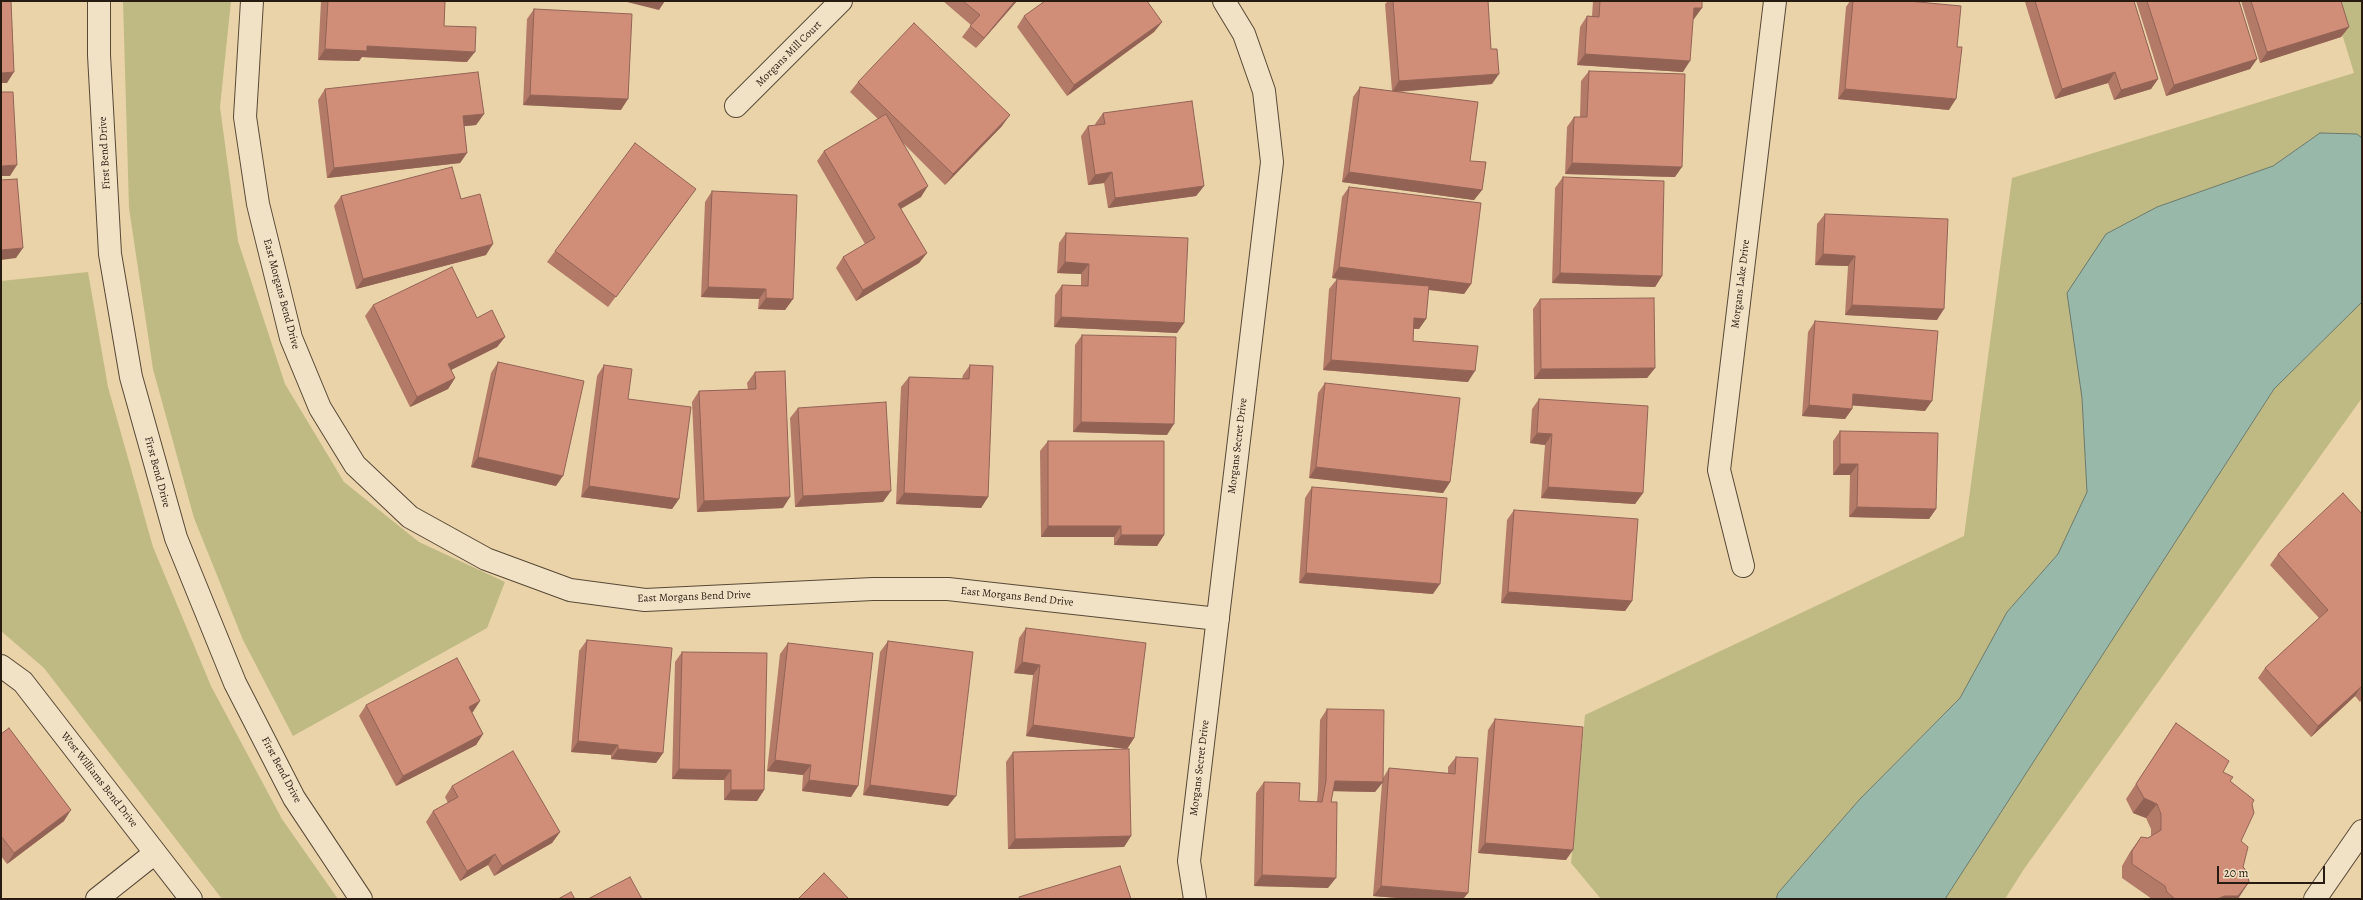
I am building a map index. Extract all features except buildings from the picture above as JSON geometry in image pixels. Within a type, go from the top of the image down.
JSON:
[{"type":"street","name":"First Bend Drive","points":[[99,1],[99,55],[110,254],[131,377],[176,538],[235,683],[294,798],[361,899]]},
{"type":"street","name":"East Morgans Bend Drive","points":[[252,1],[245,117],[258,204],[291,338],[320,408],[355,464],[410,517],[486,559],[570,590],[644,600],[873,589],[948,589],[1218,620]]},
{"type":"street","name":"Morgans Mill Court","points":[[736,106],[842,1]]},
{"type":"street","name":"Morgans Secret Drive","points":[[1195,899],[1189,861],[1272,162],[1264,91],[1244,34],[1224,1]]},
{"type":"street","name":"Morgans Lake Drive","points":[[1743,566],[1719,470],[1775,1]]},
{"type":"street","name":"West Williams Bend Drive","points":[[1,666],[23,682],[191,899]]},
{"type":"street","points":[[2315,899],[2362,831]]},
{"type":"street","points":[[97,899],[156,853]]},
{"type":"shaded area","points":[[123,1],[231,1],[220,107],[238,241],[285,384],[344,482],[419,542],[505,582],[487,628],[293,736],[243,640],[194,518],[153,369],[129,208]]},
{"type":"shaded area","points":[[2332,1],[2362,1],[2362,138],[2357,134],[2320,133],[2273,166],[2157,207],[2106,234],[2082,398],[2087,492],[2058,554],[2007,612],[1960,698],[1859,800],[1778,893],[1776,899],[1601,899],[1571,863],[1585,715],[1964,536],[2012,178],[2354,73]]},
{"type":"shaded area","points":[[2320,133],[2357,134],[2362,138],[2362,302],[2274,389],[1945,899],[1776,899],[1778,893],[1859,800],[1960,698],[2007,612],[2058,554],[2087,492],[2082,398],[2067,293],[2106,234],[2157,207],[2273,166]]},
{"type":"shaded area","points":[[88,272],[108,387],[153,547],[211,686],[282,819],[338,899],[222,899],[44,668],[1,631],[1,281]]},
{"type":"shaded area","points":[[2362,302],[2362,398],[2024,869],[2005,899],[1945,899],[2274,389]]}]
